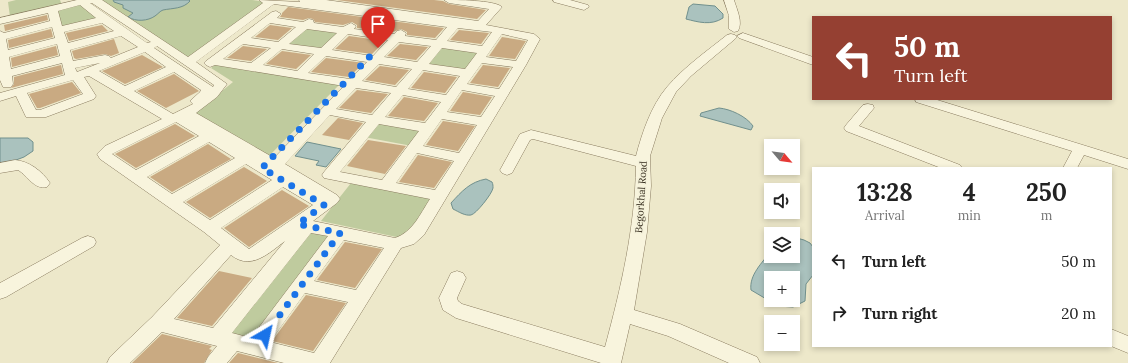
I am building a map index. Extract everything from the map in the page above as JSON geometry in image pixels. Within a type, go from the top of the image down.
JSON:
[{"type":"street","points":[[95,0],[221,84],[217,93],[178,116],[110,149],[104,154],[105,156],[210,228],[242,254],[252,256],[302,225],[328,202],[348,179]]},
{"type":"street","points":[[188,62],[270,0],[323,3]]},
{"type":"street","points":[[304,0],[409,14],[455,25],[480,26]]},
{"type":"street","points":[[436,20],[453,0],[500,3]]},
{"type":"street","points":[[558,0],[584,7]]},
{"type":"street","points":[[729,0],[734,16],[736,34],[812,61]]},
{"type":"street","points":[[0,21],[84,1],[104,19],[123,32],[141,49],[175,67],[207,89],[206,94],[182,110],[178,116]]},
{"type":"street","points":[[201,70],[292,2]]},
{"type":"street","points":[[254,67],[304,25],[323,3]]},
{"type":"street","points":[[480,26],[500,3]]},
{"type":"street","points":[[298,75],[346,31],[365,7]]},
{"type":"street","points":[[0,34],[3,55],[3,75],[10,95],[31,114],[41,114],[90,96],[65,52],[52,9]]},
{"type":"street","points":[[269,166],[392,38],[409,14]]},
{"type":"street","points":[[10,95],[104,19]]},
{"type":"street","points":[[268,20],[440,44],[520,65]]},
{"type":"street","points":[[302,225],[395,244],[408,240],[418,231],[520,65],[534,39],[534,37],[480,26],[436,20]]},
{"type":"street","points":[[440,196],[329,175],[455,25]]},
{"type":"street","points":[[386,186],[499,31]]},
{"type":"street","points":[[3,75],[123,32]]},
{"type":"street","name":"Begorkhal Road","points":[[612,360],[623,314],[639,232],[643,156],[655,118],[671,90],[687,73],[736,34]]},
{"type":"street","points":[[0,37],[65,52],[90,71],[124,91],[178,116],[269,166],[328,202]]},
{"type":"street","points":[[241,40],[467,73]]},
{"type":"street","points":[[90,71],[158,42]]},
{"type":"street","points":[[3,55],[141,49]]},
{"type":"street","points":[[214,61],[448,99]]},
{"type":"street","points":[[124,91],[175,67]]},
{"type":"street","points":[[269,166],[327,110],[349,83]]},
{"type":"street","points":[[458,86],[503,93]]},
{"type":"street","points":[[924,100],[1128,164]]},
{"type":"street","points":[[868,108],[851,128],[952,167]]},
{"type":"street","points":[[327,110],[428,128]]},
{"type":"street","points":[[438,114],[485,122]]},
{"type":"street","points":[[178,116],[246,158],[269,166],[283,180],[328,202]]},
{"type":"street","points":[[507,170],[525,137],[531,134],[643,163]]},
{"type":"street","points":[[136,177],[210,136]]},
{"type":"street","points":[[413,148],[463,158]]},
{"type":"street","points":[[1071,167],[1080,149]]},
{"type":"street","points":[[172,201],[246,158]]},
{"type":"street","points":[[0,168],[19,164],[24,166],[42,183]]},
{"type":"street","points":[[210,228],[283,180]]},
{"type":"street","points":[[215,363],[225,340],[302,225]]},
{"type":"street","points":[[256,347],[340,233]]},
{"type":"street","points":[[0,292],[88,242]]},
{"type":"street","points":[[159,323],[319,363],[395,244]]},
{"type":"street","points":[[117,363],[159,323],[230,245]]},
{"type":"street","points":[[457,278],[448,298],[449,305],[456,310],[612,360]]},
{"type":"street","points":[[302,285],[360,298]]},
{"type":"street","points":[[623,314],[678,332],[750,363]]},
{"type":"street","points":[[1112,337],[1128,345]]},
{"type":"green space","points":[[16,0],[60,0],[62,5],[10,17],[8,2]]},
{"type":"green space","points":[[101,0],[252,0],[267,2],[188,58]]},
{"type":"green space","points":[[78,3],[100,19],[60,29],[54,9]]},
{"type":"green space","points":[[305,27],[343,32],[322,51],[283,45]]},
{"type":"green space","points":[[440,45],[481,51],[466,71],[424,65]]},
{"type":"green space","points":[[216,64],[340,84],[268,157],[195,113],[233,82],[211,68]]},
{"type":"green space","points":[[378,120],[425,128],[412,146],[364,137]]},
{"type":"green space","points":[[351,183],[431,198],[406,239],[321,221]]},
{"type":"green space","points":[[308,229],[336,234],[255,344],[222,335]]},
{"type":"water","points":[[113,0],[190,1],[181,7],[163,10],[152,18],[135,20],[128,17],[133,13],[123,8],[123,5],[114,2]]},
{"type":"water","points":[[693,4],[715,6],[723,14],[723,18],[709,23],[686,19],[689,7]]},
{"type":"water","points":[[719,108],[733,111],[742,116],[753,126],[751,130],[700,116],[701,113]]},
{"type":"water","points":[[0,138],[28,138],[33,142],[33,151],[24,157],[0,166]]},
{"type":"water","points":[[307,142],[341,149],[326,167],[316,165],[319,161],[295,156]]},
{"type":"water","points":[[486,179],[492,182],[493,188],[480,208],[471,215],[462,214],[453,209],[451,203],[463,191],[475,182]]},
{"type":"water","points":[[800,239],[810,243],[812,246],[812,276],[806,284],[805,301],[800,304],[800,271],[764,271],[764,298],[751,290],[752,279],[764,260],[764,263],[800,263]]},
{"type":"building","points":[[337,0],[434,0],[486,10],[477,19]]},
{"type":"building","points":[[288,7],[444,28],[435,38],[407,35],[407,32],[401,29],[393,32],[357,28],[357,25],[352,22],[343,25],[315,22],[313,19],[309,18],[303,20],[280,17]]},
{"type":"building","points":[[47,15],[48,20],[5,31],[4,25]]},
{"type":"building","points":[[102,25],[108,31],[69,41],[66,33]]},
{"type":"building","points":[[270,25],[292,28],[278,40],[255,37]]},
{"type":"building","points":[[51,29],[53,37],[9,48],[8,40]]},
{"type":"building","points":[[459,30],[489,33],[481,44],[450,40]]},
{"type":"building","points":[[349,36],[385,41],[372,54],[335,49]]},
{"type":"building","points":[[502,37],[526,41],[515,59],[489,56]]},
{"type":"building","points":[[114,39],[119,53],[111,56],[105,54],[76,59],[74,58],[72,51]]},
{"type":"building","points":[[400,44],[428,47],[416,60],[387,56]]},
{"type":"building","points":[[56,46],[58,55],[12,67],[11,58]]},
{"type":"building","points":[[243,46],[267,49],[251,61],[227,58]]},
{"type":"building","points":[[282,51],[311,55],[296,69],[266,64]]},
{"type":"building","points":[[142,55],[163,67],[125,84],[102,71]]},
{"type":"building","points":[[326,58],[364,63],[349,77],[311,72]]},
{"type":"building","points":[[61,65],[63,74],[11,88],[14,84],[14,77]]},
{"type":"building","points":[[483,65],[510,68],[498,87],[470,83]]},
{"type":"building","points":[[380,66],[409,70],[395,85],[365,80]]},
{"type":"building","points":[[424,72],[457,77],[445,93],[411,88]]},
{"type":"building","points":[[174,74],[199,91],[166,108],[137,91]]},
{"type":"building","points":[[72,82],[81,93],[40,108],[37,108],[29,94]]},
{"type":"building","points":[[357,90],[388,94],[371,113],[339,108]]},
{"type":"building","points":[[463,92],[492,97],[480,115],[450,111]]},
{"type":"building","points":[[404,97],[438,103],[424,121],[388,116]]},
{"type":"building","points":[[338,118],[363,123],[349,140],[322,135]]},
{"type":"building","points":[[443,121],[475,126],[458,151],[426,145]]},
{"type":"building","points":[[175,124],[195,136],[136,168],[115,154]]},
{"type":"building","points":[[368,140],[406,146],[385,174],[347,166]]},
{"type":"building","points":[[208,144],[231,159],[172,192],[150,177]]},
{"type":"building","points":[[418,155],[452,162],[434,188],[399,182]]},
{"type":"building","points":[[244,167],[267,181],[210,218],[186,202]]},
{"type":"building","points":[[282,190],[309,206],[249,247],[224,228]]},
{"type":"building","points":[[345,242],[382,249],[355,288],[317,280]]},
{"type":"building","points":[[219,271],[252,278],[212,326],[177,318]]},
{"type":"building","points":[[306,295],[346,303],[313,351],[272,341]]},
{"type":"building","points":[[162,334],[212,346],[209,349],[212,350],[204,363],[132,363]]},
{"type":"building","points":[[238,353],[278,363],[229,363]]},
{"type":"route","points":[[265,335],[340,233],[298,224],[324,205],[262,168],[378,48]]}]
